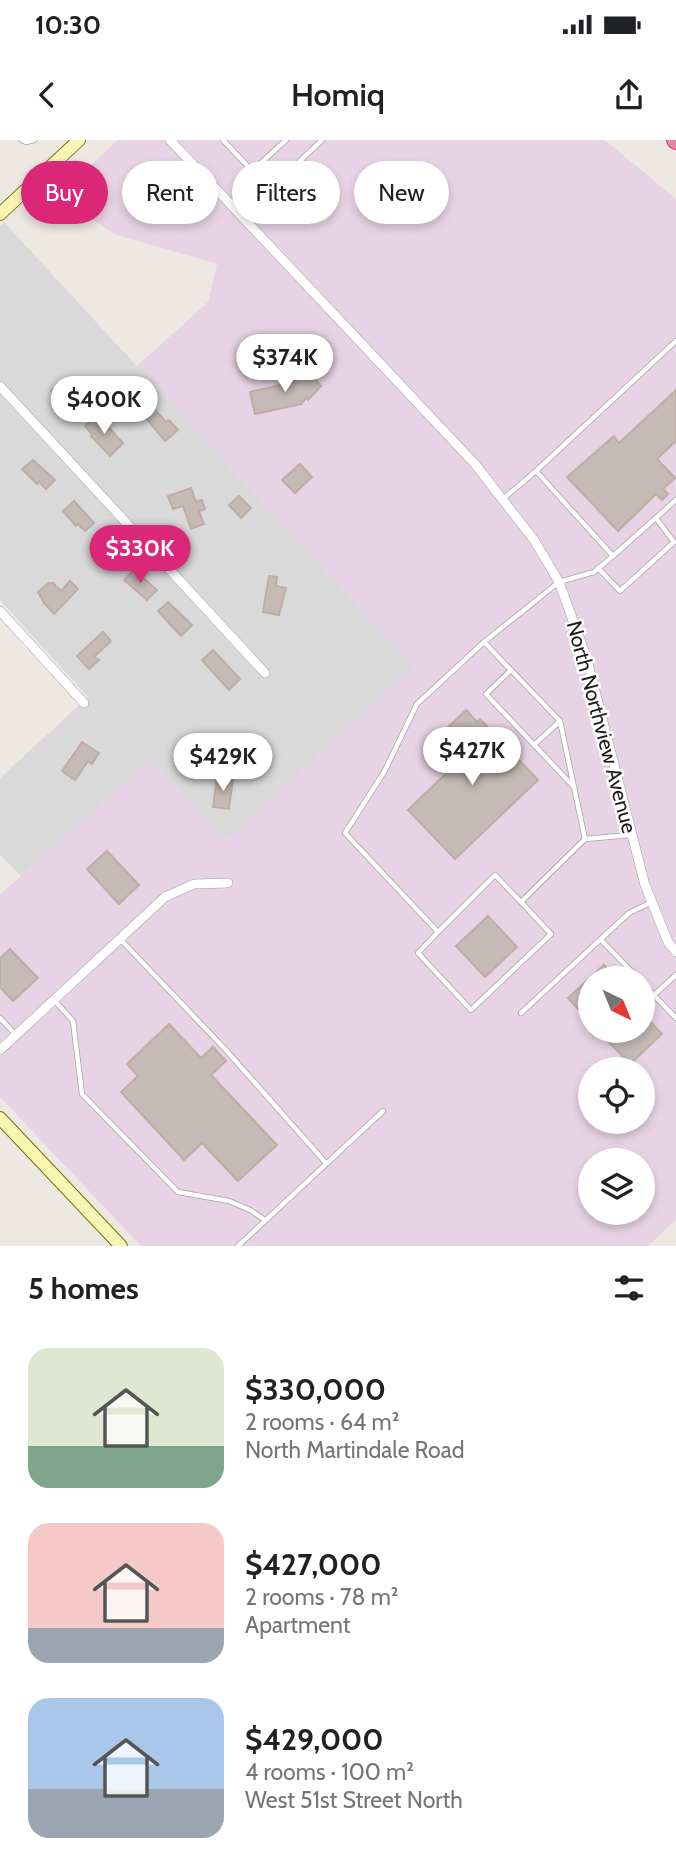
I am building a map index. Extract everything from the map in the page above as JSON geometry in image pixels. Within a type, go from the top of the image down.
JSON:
[{"type":"main road","points":[[0,214],[76,142]]},
{"type":"main road","points":[[0,1118],[121,1246]]},
{"type":"street","name":"North Northview Avenue","points":[[170,140],[232,205]]},
{"type":"street","name":"North Northview Avenue","points":[[250,224],[435,420],[503,499],[534,540],[559,582],[586,656],[652,902],[668,942],[676,952]]},
{"type":"street","points":[[0,386],[265,673]]},
{"type":"street","points":[[0,611],[84,704]]},
{"type":"street","points":[[0,1051],[165,897],[194,884],[228,883]]},
{"type":"lane","points":[[22,140],[34,140]]},
{"type":"lane","points":[[223,140],[243,161]]},
{"type":"lane","points":[[263,161],[286,140]]},
{"type":"lane","points":[[300,161],[322,140]]},
{"type":"lane","points":[[503,499],[676,341]]},
{"type":"lane","points":[[536,471],[613,556]]},
{"type":"lane","points":[[438,932],[345,833],[384,772],[417,704],[484,642],[559,582],[594,572],[676,500]]},
{"type":"lane","points":[[598,568],[620,590],[674,542],[656,518]]},
{"type":"lane","points":[[484,642],[560,721],[585,839]]},
{"type":"lane","points":[[512,670],[486,694],[574,787]]},
{"type":"lane","points":[[534,745],[560,721]]},
{"type":"lane","points":[[521,902],[585,839],[632,835]]},
{"type":"lane","points":[[495,875],[521,902],[551,934],[471,1010],[418,953],[495,875]]},
{"type":"lane","points":[[521,1013],[629,913],[652,902]]},
{"type":"lane","points":[[120,939],[225,1049],[325,1162]]},
{"type":"lane","points":[[601,940],[626,966]]},
{"type":"lane","points":[[655,994],[676,975]]},
{"type":"lane","points":[[655,996],[676,1018]]},
{"type":"lane","points":[[54,1000],[73,1021],[82,1094],[177,1192],[229,1201],[265,1220]]},
{"type":"lane","points":[[0,1018],[16,1035]]},
{"type":"lane","points":[[238,1246],[325,1162],[383,1111]]},
{"type":"shaded area","points":[[118,140],[605,140],[676,199],[676,1220],[648,1246],[141,1246],[0,1097],[0,895],[149,760],[225,841],[413,667],[137,366],[208,302],[217,264],[114,234],[99,224],[108,224],[108,161],[95,161]]},
{"type":"shaded area","points":[[4,222],[414,667],[225,841],[149,761],[21,876],[0,855],[0,778],[88,697],[0,600],[0,226]]},
{"type":"building","points":[[306,369],[321,386],[308,400],[306,398],[301,404],[255,414],[250,392],[294,382]]},
{"type":"building","points":[[62,381],[79,399],[68,409],[51,391]]},
{"type":"building","points":[[676,390],[676,441],[657,459],[675,478],[663,489],[668,494],[662,500],[656,494],[618,531],[567,477],[614,436],[619,443]]},
{"type":"building","points":[[155,410],[178,430],[165,441],[146,418]]},
{"type":"building","points":[[97,415],[123,443],[110,456],[85,426]]},
{"type":"building","points":[[33,460],[55,480],[46,489],[22,469]]},
{"type":"building","points":[[300,464],[312,477],[295,493],[282,480]]},
{"type":"building","points":[[191,488],[196,502],[202,500],[205,509],[199,511],[204,524],[191,529],[183,506],[173,509],[168,496]]},
{"type":"building","points":[[239,496],[251,508],[241,518],[229,505]]},
{"type":"building","points":[[74,501],[94,523],[85,531],[78,524],[76,526],[63,511]]},
{"type":"building","points":[[134,570],[157,590],[147,600],[124,580]]},
{"type":"building","points":[[269,576],[277,577],[276,586],[286,588],[279,615],[263,612]]},
{"type":"building","points":[[70,581],[78,589],[54,614],[38,592],[49,583],[53,583],[61,591]]},
{"type":"building","points":[[168,602],[192,625],[181,636],[158,611]]},
{"type":"building","points":[[103,632],[111,641],[94,657],[99,660],[89,669],[77,656]]},
{"type":"building","points":[[213,650],[240,679],[229,690],[202,660]]},
{"type":"building","points":[[466,710],[477,722],[480,719],[538,780],[455,859],[408,810],[464,756],[442,733]]},
{"type":"building","points":[[82,742],[99,753],[92,764],[88,761],[75,780],[62,771]]},
{"type":"building","points":[[217,777],[233,778],[229,809],[213,807]]},
{"type":"building","points":[[107,851],[139,885],[119,904],[87,869]]},
{"type":"building","points":[[488,916],[517,947],[485,977],[456,946]]},
{"type":"building","points":[[10,949],[38,978],[13,1001],[0,987],[0,958]]},
{"type":"building","points":[[578,989],[578,1009],[568,998]]},
{"type":"building","points":[[169,1024],[201,1058],[213,1047],[226,1061],[211,1075],[277,1145],[238,1181],[202,1143],[184,1160],[121,1092],[138,1076],[127,1064]]},
{"type":"building","points":[[655,1027],[662,1034],[655,1041]]},
{"type":"building","points":[[610,1043],[652,1043],[637,1057],[623,1057]]}]
